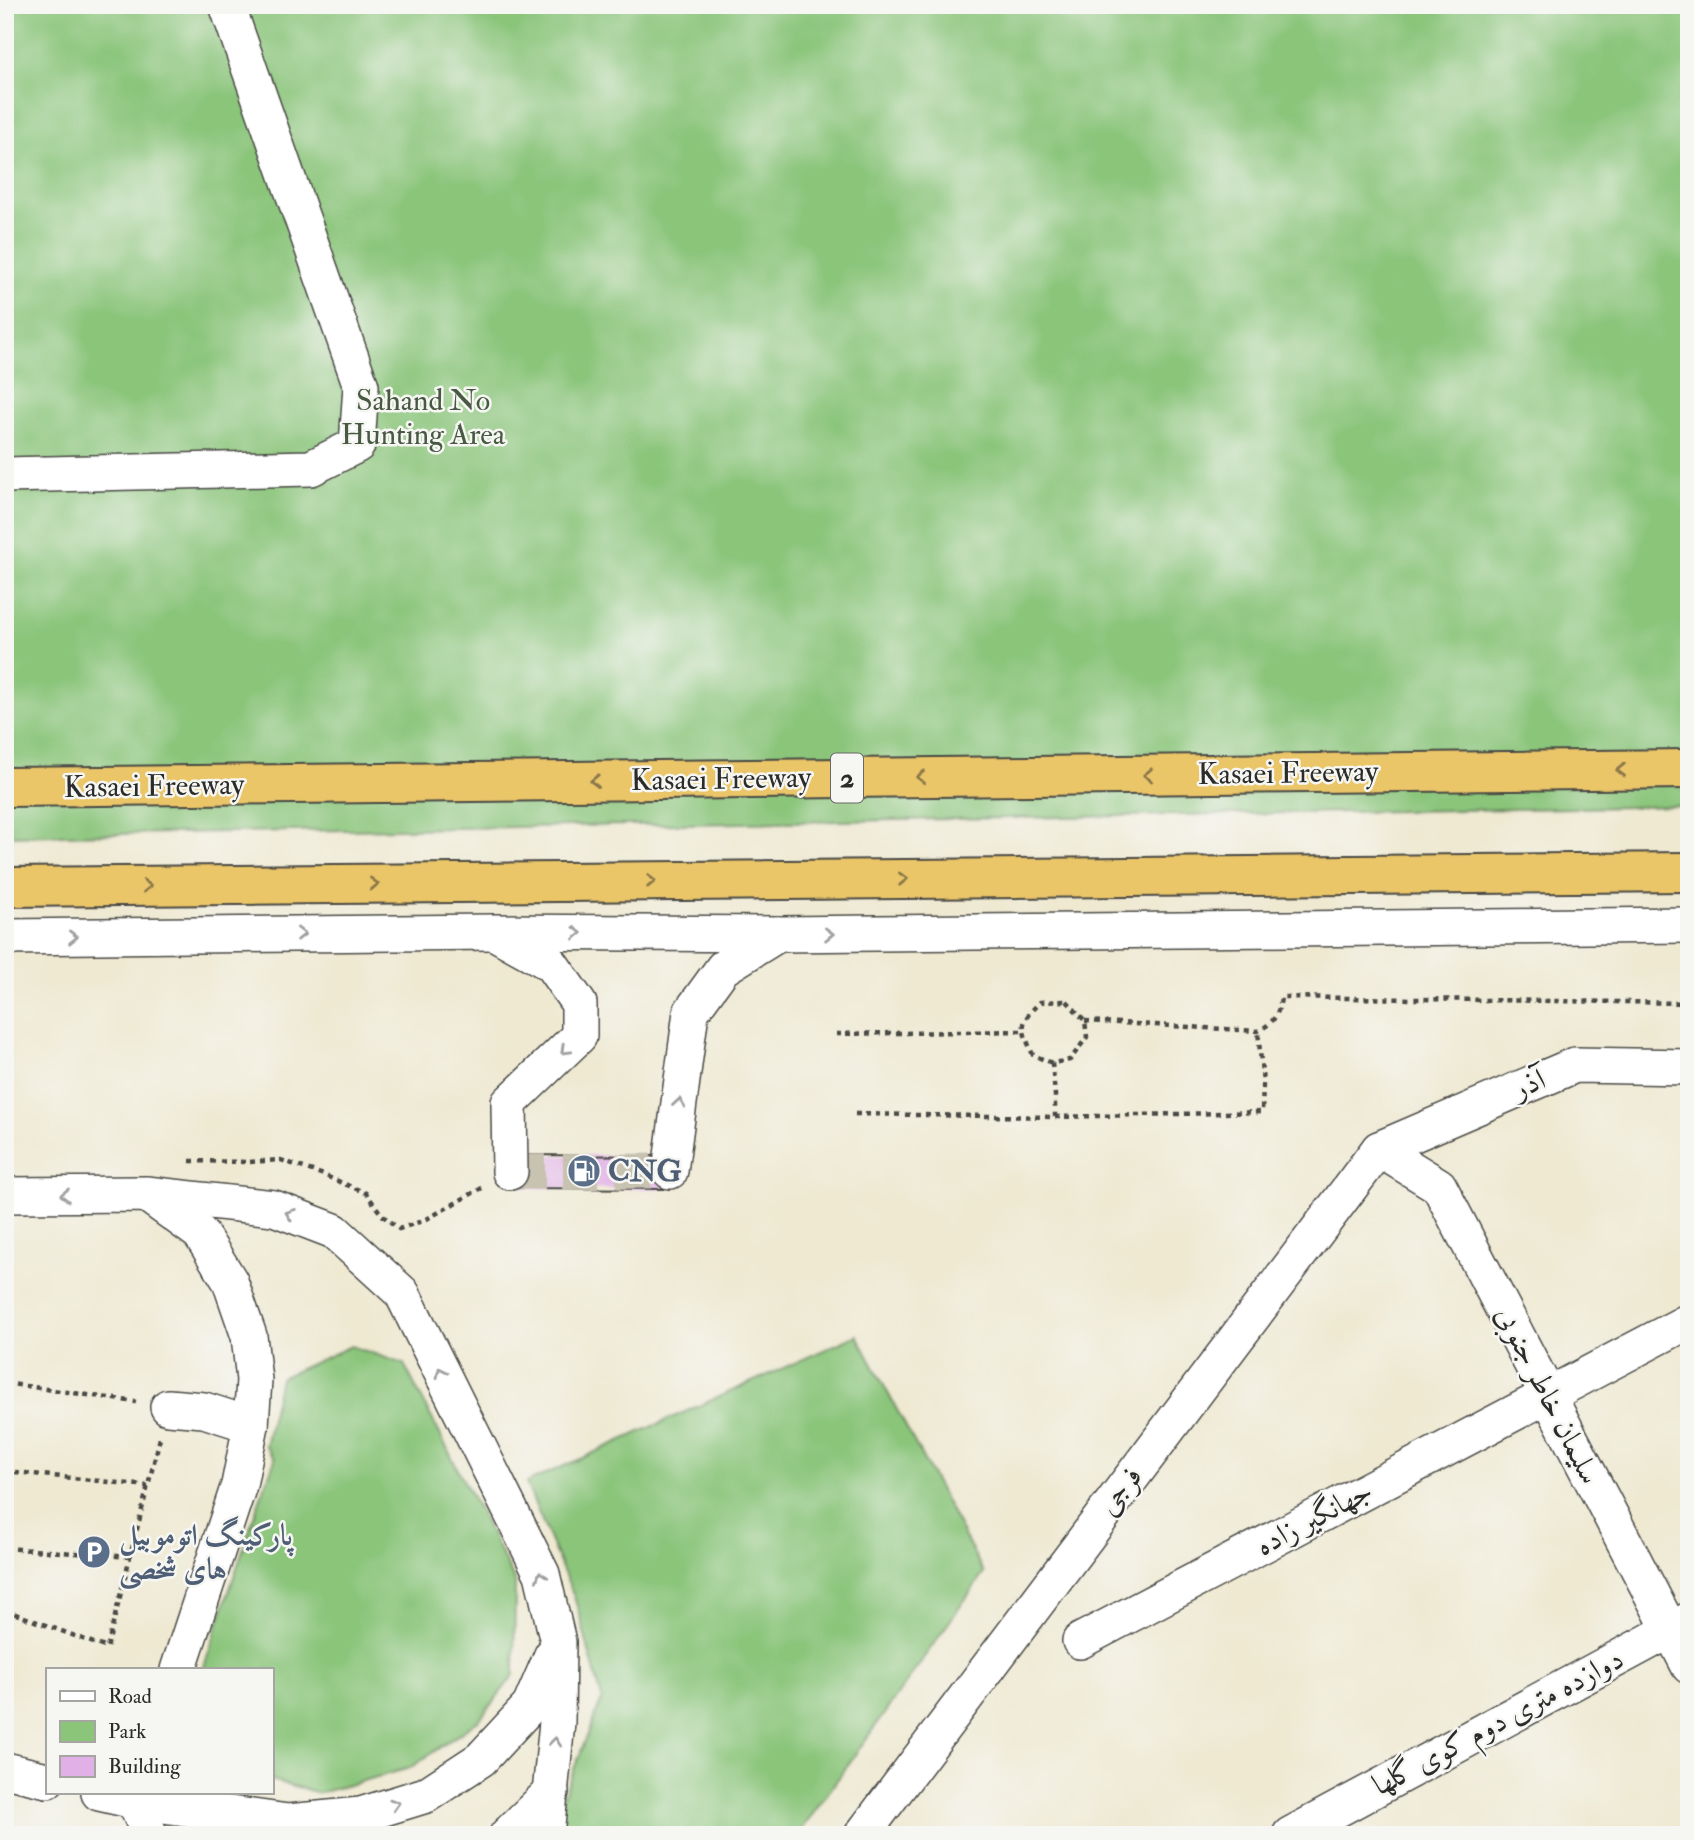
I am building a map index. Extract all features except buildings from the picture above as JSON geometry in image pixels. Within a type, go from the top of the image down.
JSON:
[{"type":"highway","name":"Kasaei Freeway","points":[[5,787],[1689,769]]},
{"type":"highway","points":[[5,887],[1689,872]]},
{"type":"street","points":[[5,475],[311,468],[357,445],[361,386],[227,5]]},
{"type":"street","points":[[5,937],[494,932],[778,934],[1689,925]]},
{"type":"street","points":[[494,932],[551,964],[579,1003],[579,1036],[509,1103],[510,1172]]},
{"type":"street","points":[[670,1171],[691,1012],[723,968],[778,934]]},
{"type":"street","name":"آذر","points":[[1379,1149],[1575,1065],[1689,1067]]},
{"type":"street","name":"سلیمان خاطر جنوبی","points":[[1379,1149],[1439,1186],[1548,1394],[1679,1625],[1689,1666]]},
{"type":"street","name":"فرجی","points":[[862,1835],[1379,1149]]},
{"type":"street","points":[[146,1194],[200,1233],[230,1280],[249,1336],[254,1380],[251,1425],[239,1485],[179,1668]]},
{"type":"street","points":[[5,1195],[146,1194],[274,1208],[334,1231],[402,1293],[542,1574],[558,1642],[557,1723],[547,1835]]},
{"type":"street","name":"جهانگیر زاده","points":[[1080,1641],[1689,1321]]},
{"type":"street","points":[[168,1407],[204,1410],[251,1425]]},
{"type":"street","name":"دوازده متری دوم کوی گلها","points":[[1290,1835],[1679,1625]]},
{"type":"street","points":[[108,1794],[288,1822],[361,1815],[426,1795],[481,1759],[530,1706],[558,1642]]},
{"type":"street","points":[[5,1770],[46,1780]]},
{"type":"street","points":[[507,1835],[551,1792]]},
{"type":"street","points":[[136,1797],[150,1835]]},
{"type":"path","points":[[1086,1021],[1258,1031],[1268,1026],[1279,1013],[1281,998],[1689,1003]]},
{"type":"path","points":[[1067,1001],[1086,1021],[1087,1037],[1070,1060],[1052,1063],[1033,1055],[1023,1031],[1026,1016],[1040,1002],[1067,1001]]},
{"type":"path","points":[[836,1034],[1023,1031]]},
{"type":"path","points":[[855,1114],[1055,1117],[1262,1112],[1263,1083],[1258,1031]]},
{"type":"path","points":[[1052,1063],[1055,1117]]},
{"type":"path","points":[[399,1229],[425,1220],[510,1172]]},
{"type":"path","points":[[5,1384],[168,1407],[107,1648],[5,1610]]},
{"type":"path","points":[[5,1471],[148,1486]]},
{"type":"path","points":[[5,1548],[131,1557]]},
{"type":"green space","name":"Sahand No Hunting Area","points":[[5,5],[1689,5],[1689,806],[5,836]]},
{"type":"green space","points":[[857,1335],[984,1573],[798,1835],[560,1835],[562,1799],[602,1699],[575,1599],[526,1483]]},
{"type":"green space","points":[[351,1346],[404,1364],[515,1581],[514,1675],[479,1720],[410,1768],[319,1793],[273,1781],[273,1668],[204,1668],[275,1459],[265,1446],[280,1378]]},
{"type":"tunnel","points":[[510,1172],[670,1171]]},
{"type":"place","name":"CNG","points":[[584,1171]]},
{"type":"place","name":"پارکینگ اتوموبیل های شخصی","points":[[94,1552]]}]
